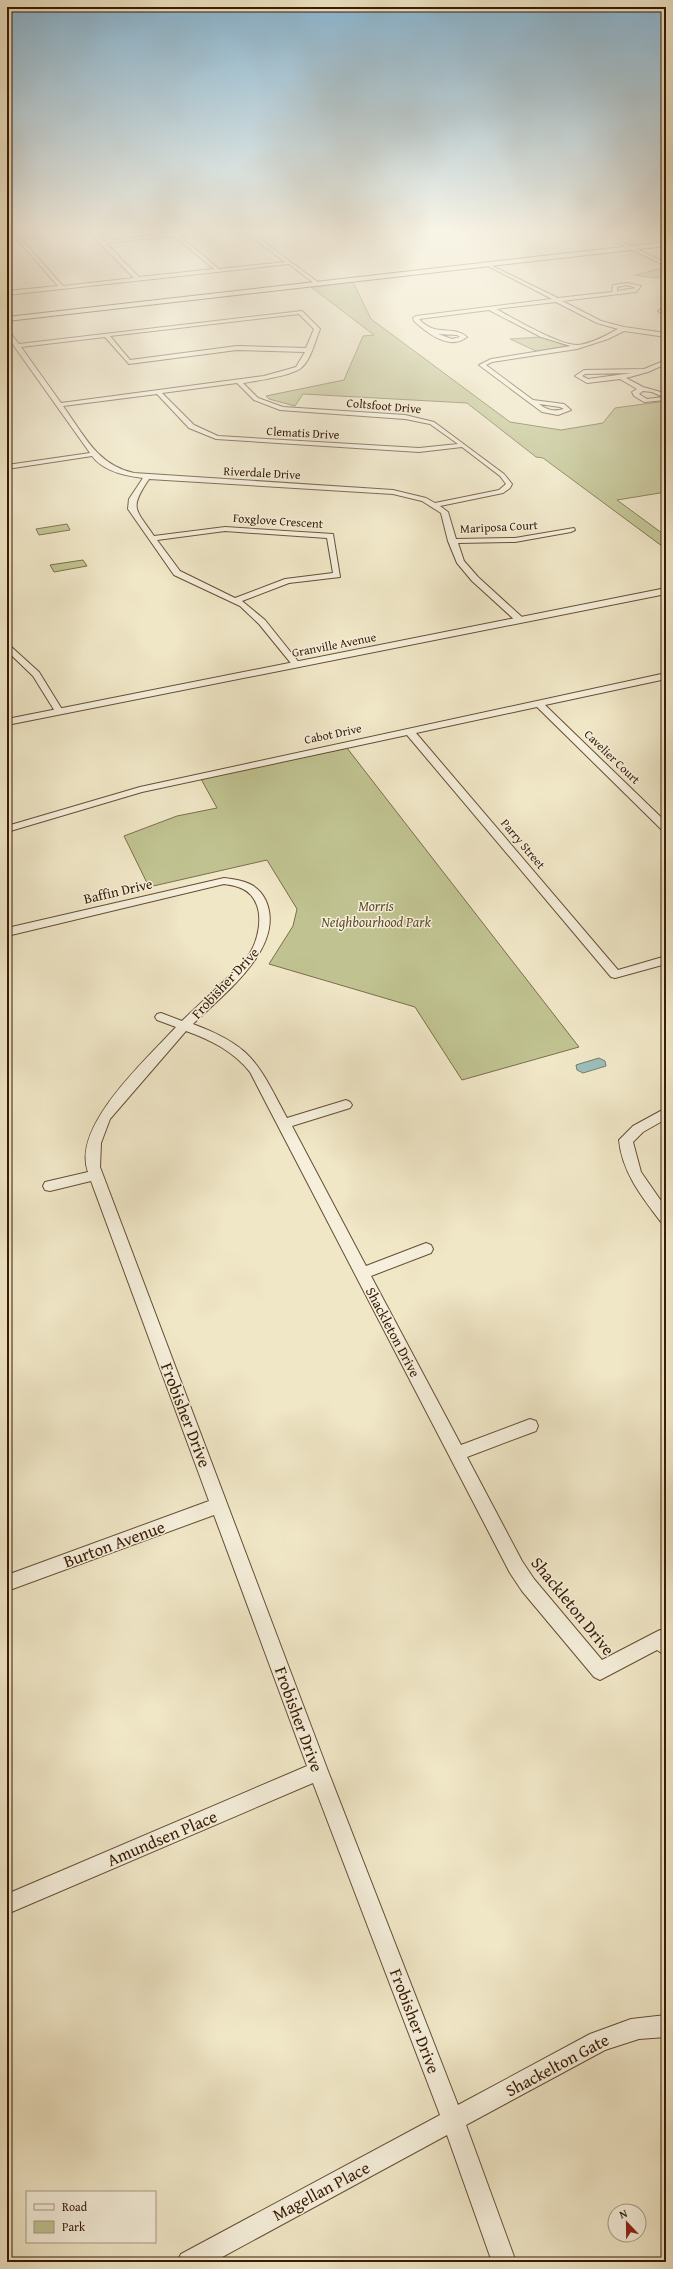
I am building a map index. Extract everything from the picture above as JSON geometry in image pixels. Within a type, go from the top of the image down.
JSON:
[{"type":"street","name":"Riverdale Drive","points":[[11,337],[94,454],[101,462],[111,468],[126,474],[147,477],[393,492],[419,497],[437,506],[446,514],[452,541],[460,561],[469,574],[520,620]]},
{"type":"street","points":[[18,346],[91,337]]},
{"type":"street","points":[[108,337],[129,362],[238,348],[308,350]]},
{"type":"street","points":[[60,405],[273,376],[293,371],[303,362],[314,337]]},
{"type":"street","points":[[439,337],[444,340],[458,340],[464,337]]},
{"type":"street","points":[[546,337],[577,347]]},
{"type":"street","points":[[533,402],[562,405],[568,410],[562,413],[546,412],[482,365],[491,361],[577,347],[608,337]]},
{"type":"street","points":[[646,371],[587,372],[578,376],[587,381],[621,377],[646,371],[666,362]]},
{"type":"street","points":[[621,377],[641,389],[658,391],[666,397]]},
{"type":"street","name":"Coltsfoot Drive","points":[[238,381],[256,399],[275,407],[416,419],[439,426],[507,480],[508,487],[497,494],[437,506]]},
{"type":"street","points":[[641,389],[635,392],[636,395],[646,401],[666,397]]},
{"type":"street","name":"Clematis Drive","points":[[158,392],[190,427],[199,432],[218,438],[404,449],[432,449],[464,445]]},
{"type":"street","points":[[7,467],[94,454]]},
{"type":"street","points":[[147,477],[132,499],[131,505],[134,513],[177,573],[195,583],[236,600],[256,615],[297,666]]},
{"type":"street","name":"Foxglove Crescent","points":[[152,538],[225,529],[330,536],[337,575],[288,581],[236,600]]},
{"type":"street","name":"Mariposa Court","points":[[452,541],[516,540],[571,530]]},
{"type":"street","name":"Granville Avenue","points":[[7,722],[666,592]]},
{"type":"street","points":[[7,646],[36,674],[59,711]]},
{"type":"street","name":"Cabot Drive","points":[[8,829],[140,790],[665,677]]},
{"type":"street","name":"Cavelier Court","points":[[539,704],[666,828]]},
{"type":"street","name":"Parry Street","points":[[410,731],[615,974],[666,960]]},
{"type":"street","name":"Baffin Drive","points":[[7,932],[218,882],[236,881]]},
{"type":"street","name":"Frobisher Drive","points":[[236,881],[254,890],[264,911],[266,926],[261,945],[253,957],[184,1026],[110,1109],[101,1122],[93,1145],[95,1175],[220,1505],[318,1771],[453,2120],[504,2262]]},
{"type":"street","name":"Frobisher Drive","points":[[161,1016],[184,1026]]},
{"type":"street","name":"Shackleton Drive","points":[[184,1026],[219,1040],[246,1057],[263,1083],[516,1567],[528,1585],[600,1671],[660,1639],[666,1647]]},
{"type":"street","points":[[284,1124],[346,1105]]},
{"type":"street","points":[[666,1113],[638,1129],[626,1140],[626,1153],[633,1171],[666,1218]]},
{"type":"street","points":[[50,1186],[95,1175]]},
{"type":"street","name":"Shackleton Drive","points":[[363,1273],[426,1249]]},
{"type":"street","points":[[457,1454],[530,1426]]},
{"type":"street","name":"Burton Avenue","points":[[7,1583],[220,1505]]},
{"type":"street","name":"Amundsen Place","points":[[7,1904],[318,1771]]},
{"type":"street","name":"Shackelton Gate","points":[[453,2120],[598,2042],[628,2029],[646,2025],[666,2026]]},
{"type":"street","name":"Magellan Place","points":[[189,2262],[453,2120]]},
{"type":"green space","points":[[363,337],[395,337],[510,422],[561,430],[603,423],[615,408],[666,401],[666,492],[617,500],[666,536],[666,549],[543,458],[536,457],[467,403],[303,394],[295,406],[269,399],[266,396],[344,380]]},
{"type":"green space","points":[[541,337],[567,346],[536,351],[510,339]]},
{"type":"green space","points":[[67,524],[70,530],[39,535],[36,529]]},
{"type":"green space","points":[[83,560],[87,566],[54,572],[50,565]]},
{"type":"green space","name":"Morris Neighbourhood Park","points":[[347,748],[579,1047],[462,1080],[415,1007],[269,964],[293,926],[297,909],[267,860],[149,887],[124,836],[177,816],[217,808],[201,779]]},
{"type":"water","points":[[599,1058],[605,1061],[606,1066],[583,1073],[577,1070],[576,1065]]}]
